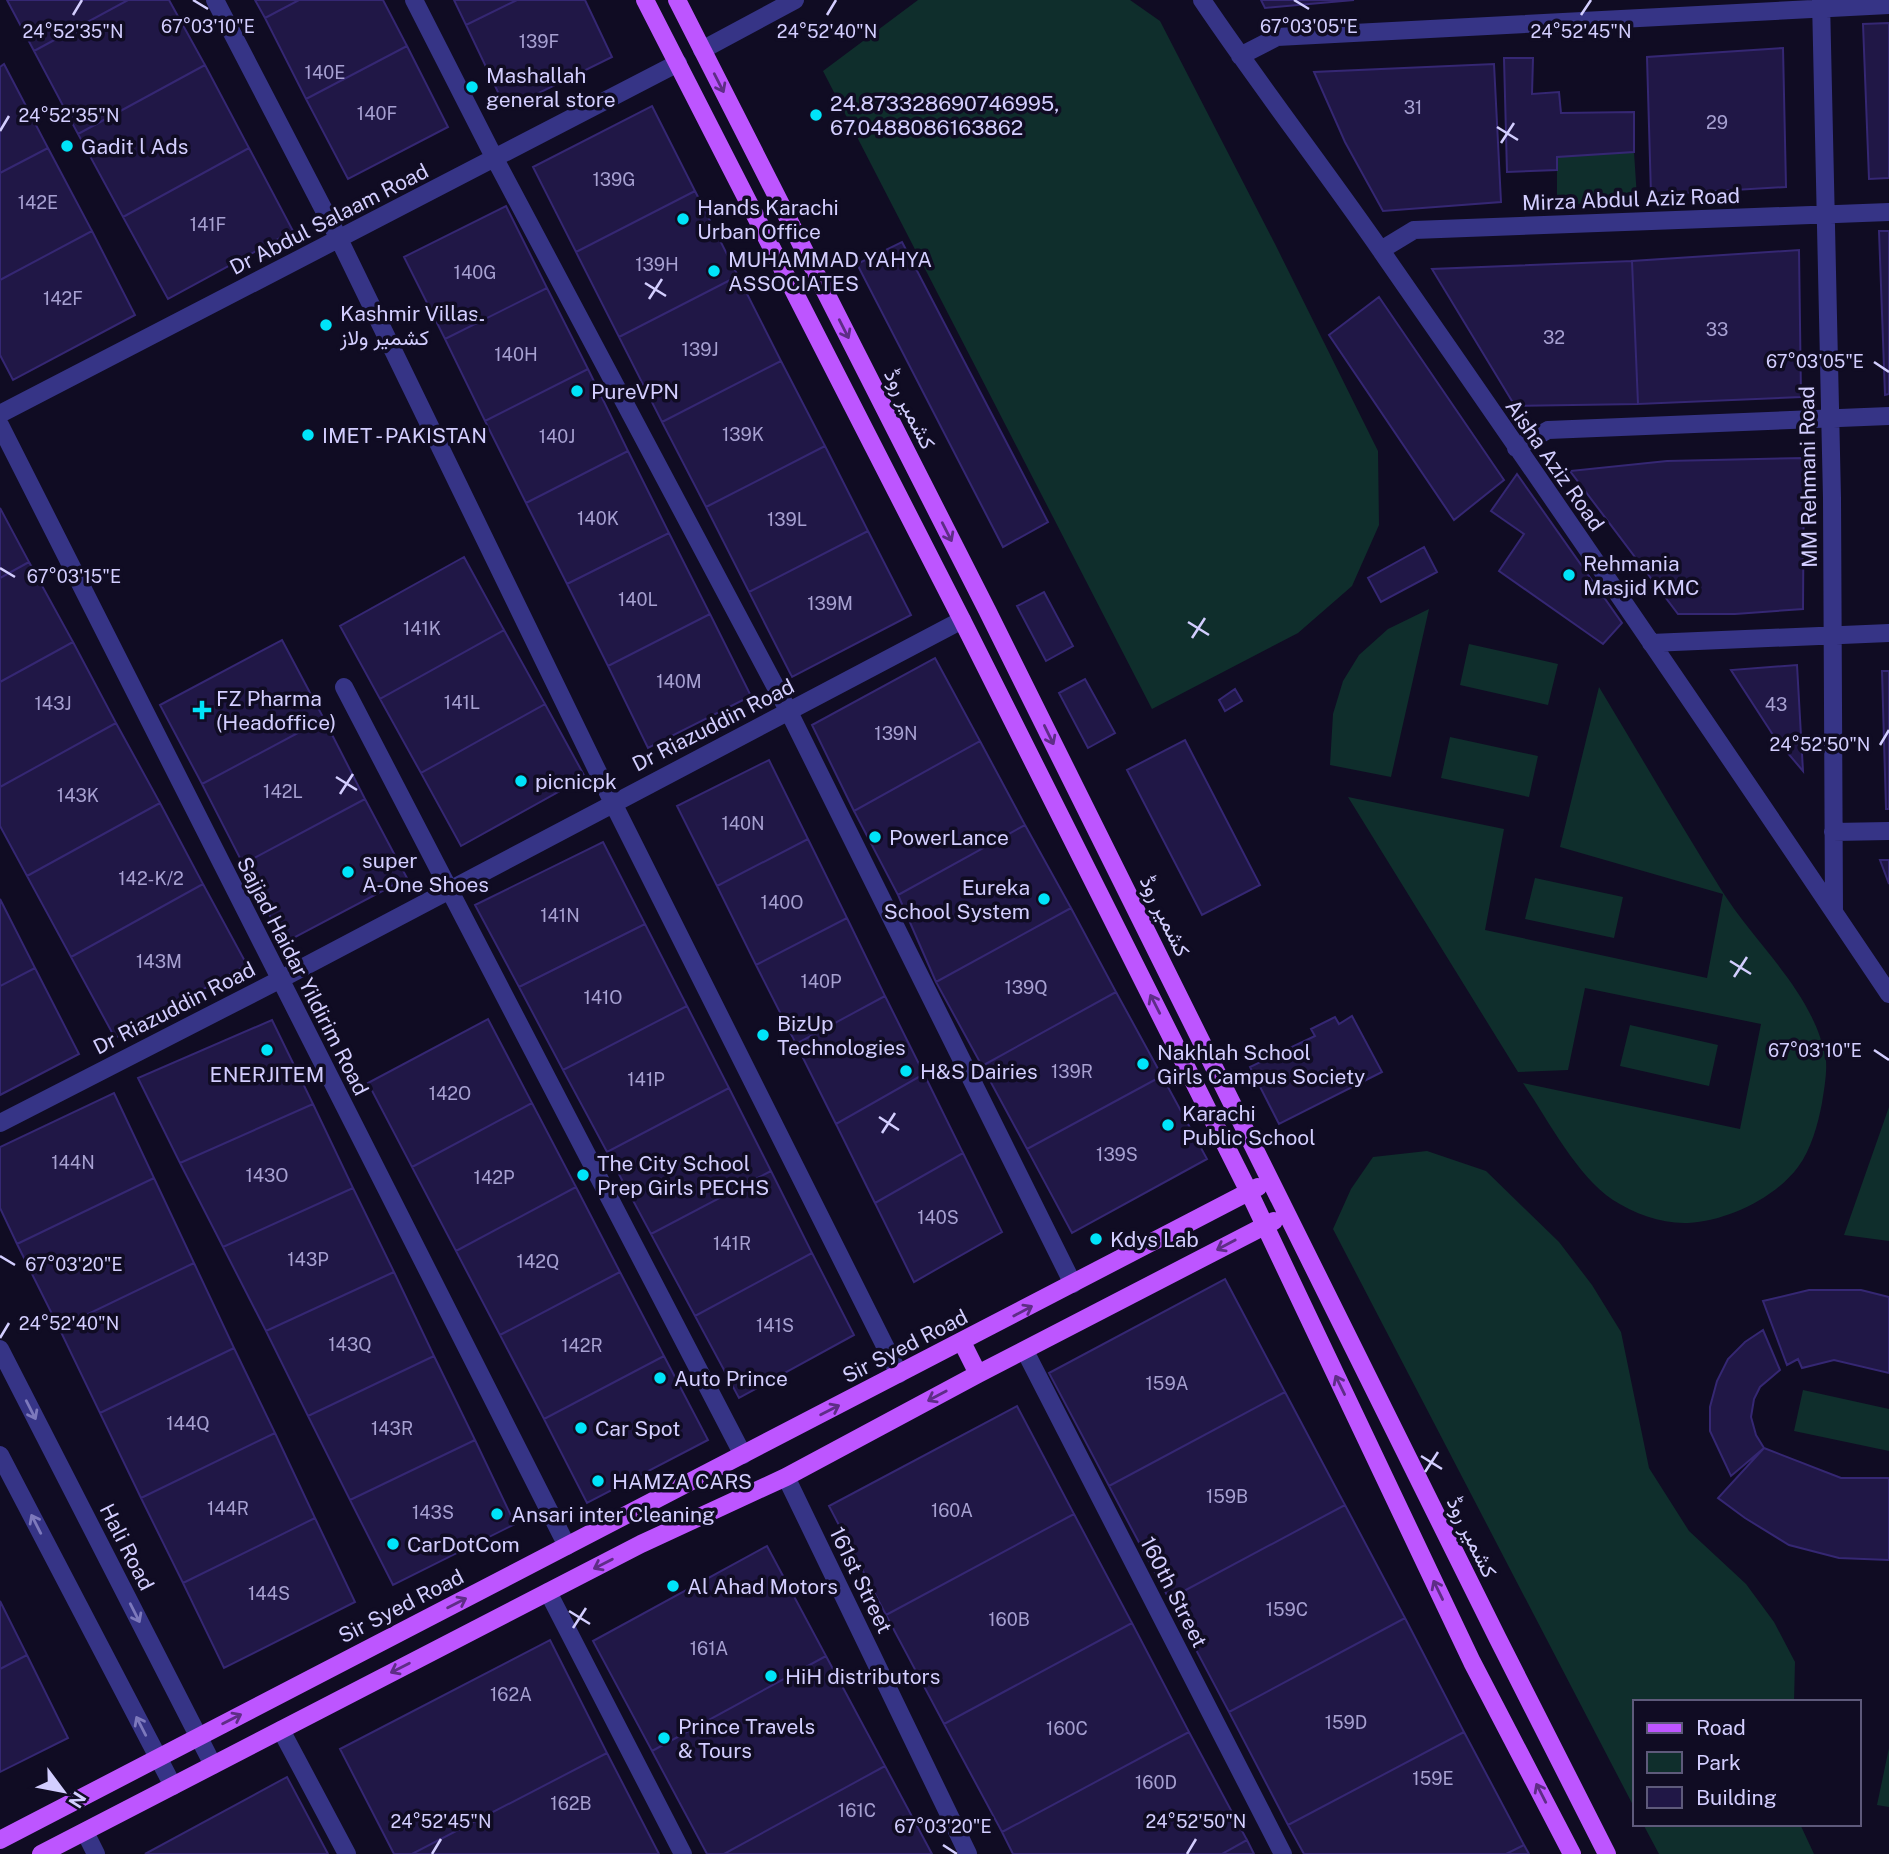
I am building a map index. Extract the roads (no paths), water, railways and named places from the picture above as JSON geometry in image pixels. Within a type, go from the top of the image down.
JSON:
[{"type":"main road","points":[[645,0],[962,620],[1249,1192],[1466,1649],[1572,1854]]},
{"type":"main road","name":"کشمیر روڈ","points":[[677,0],[987,610],[1497,1639],[1607,1854]]},
{"type":"main road","name":"Sir Syed Road","points":[[0,1840],[1271,1181]]},
{"type":"main road","points":[[41,1854],[641,1544],[786,1477],[1287,1214]]},
{"type":"main road","points":[[962,1342],[978,1374]]},
{"type":"main road","points":[[627,1515],[641,1544]]},
{"type":"street","points":[[215,0],[338,239],[613,803],[898,1374]]},
{"type":"street","points":[[415,0],[495,159],[789,712],[1073,1284]]},
{"type":"street","points":[[702,50],[795,0]]},
{"type":"street","name":"Aisha Aziz Road","points":[[1202,0],[1381,250],[1889,994]]},
{"type":"street","points":[[1240,56],[1277,37],[1821,4],[1889,5]]},
{"type":"street","name":"MM Rehmani Road","points":[[1821,4],[1830,419],[1834,912]]},
{"type":"street","name":"Dr Abdul Salaam Road","points":[[0,414],[678,63]]},
{"type":"street","name":"Mirza Abdul Aziz Road","points":[[1381,250],[1414,230],[1889,212]]},
{"type":"street","points":[[1516,448],[1548,430],[1889,416]]},
{"type":"street","name":"Sajjad Haidar Yildirim Road","points":[[0,425],[567,1546]]},
{"type":"street","name":"Dr Riazuddin Road","points":[[0,1123],[279,981],[962,620]]},
{"type":"street","points":[[1651,643],[1889,633]]},
{"type":"street","points":[[344,687],[743,1455]]},
{"type":"street","points":[[1833,832],[1889,831]]},
{"type":"street","name":"Hali Road","points":[[0,1349],[213,1765]]},
{"type":"street","name":"160th Street","points":[[1026,1351],[1283,1854]]},
{"type":"street","points":[[0,1455],[173,1786]]},
{"type":"street","name":"161st Street","points":[[786,1477],[968,1854]]},
{"type":"street","points":[[548,1592],[683,1854]]},
{"type":"street","points":[[281,1730],[347,1854]]},
{"type":"street","points":[[85,1832],[96,1854]]},
{"type":"place","name":"Mashallah general store","points":[[472,87]]},
{"type":"place","name":"24.873328690746995, 67.0488086163862","points":[[816,115]]},
{"type":"place","name":"Gadit l Ads","points":[[67,146]]},
{"type":"place","name":"Hands Karachi Urban Office","points":[[683,219]]},
{"type":"place","name":"MUHAMMAD YAHYA ASSOCIATES","points":[[714,271]]},
{"type":"place","name":"Kashmir Villas۔ کشمیر ولاز","points":[[326,325]]},
{"type":"place","name":"PureVPN","points":[[577,391]]},
{"type":"place","name":"IMET - PAKISTAN","points":[[308,435]]},
{"type":"place","name":"Rehmania Masjid KMC","points":[[1569,575]]},
{"type":"place","name":"FZ Pharma (Headoffice)","points":[[202,710]]},
{"type":"place","name":"picnicpk","points":[[521,781]]},
{"type":"place","name":"PowerLance","points":[[875,837]]},
{"type":"place","name":"super A-One Shoes","points":[[348,872]]},
{"type":"place","name":"Eureka School System","points":[[1044,899]]},
{"type":"place","name":"BizUp Technologies","points":[[763,1035]]},
{"type":"place","name":"ENERJITEM","points":[[267,1050]]},
{"type":"place","name":"Nakhlah School Girls Campus Society","points":[[1143,1064]]},
{"type":"place","name":"H&S Dairies","points":[[906,1071]]},
{"type":"place","name":"Karachi Public School","points":[[1168,1125]]},
{"type":"place","name":"The City School Prep Girls PECHS","points":[[583,1175]]},
{"type":"place","name":"Kdys Lab","points":[[1096,1239]]},
{"type":"place","name":"Auto Prince","points":[[660,1378]]},
{"type":"place","name":"Car Spot","points":[[581,1428]]},
{"type":"place","name":"HAMZA CARS","points":[[598,1481]]},
{"type":"place","name":"Ansari inter Cleaning","points":[[497,1514]]},
{"type":"place","name":"CarDotCom","points":[[393,1544]]},
{"type":"place","name":"Al Ahad Motors","points":[[673,1586]]},
{"type":"place","name":"HiH distributors","points":[[771,1676]]},
{"type":"place","name":"Prince Travels & Tours","points":[[664,1738]]}]
